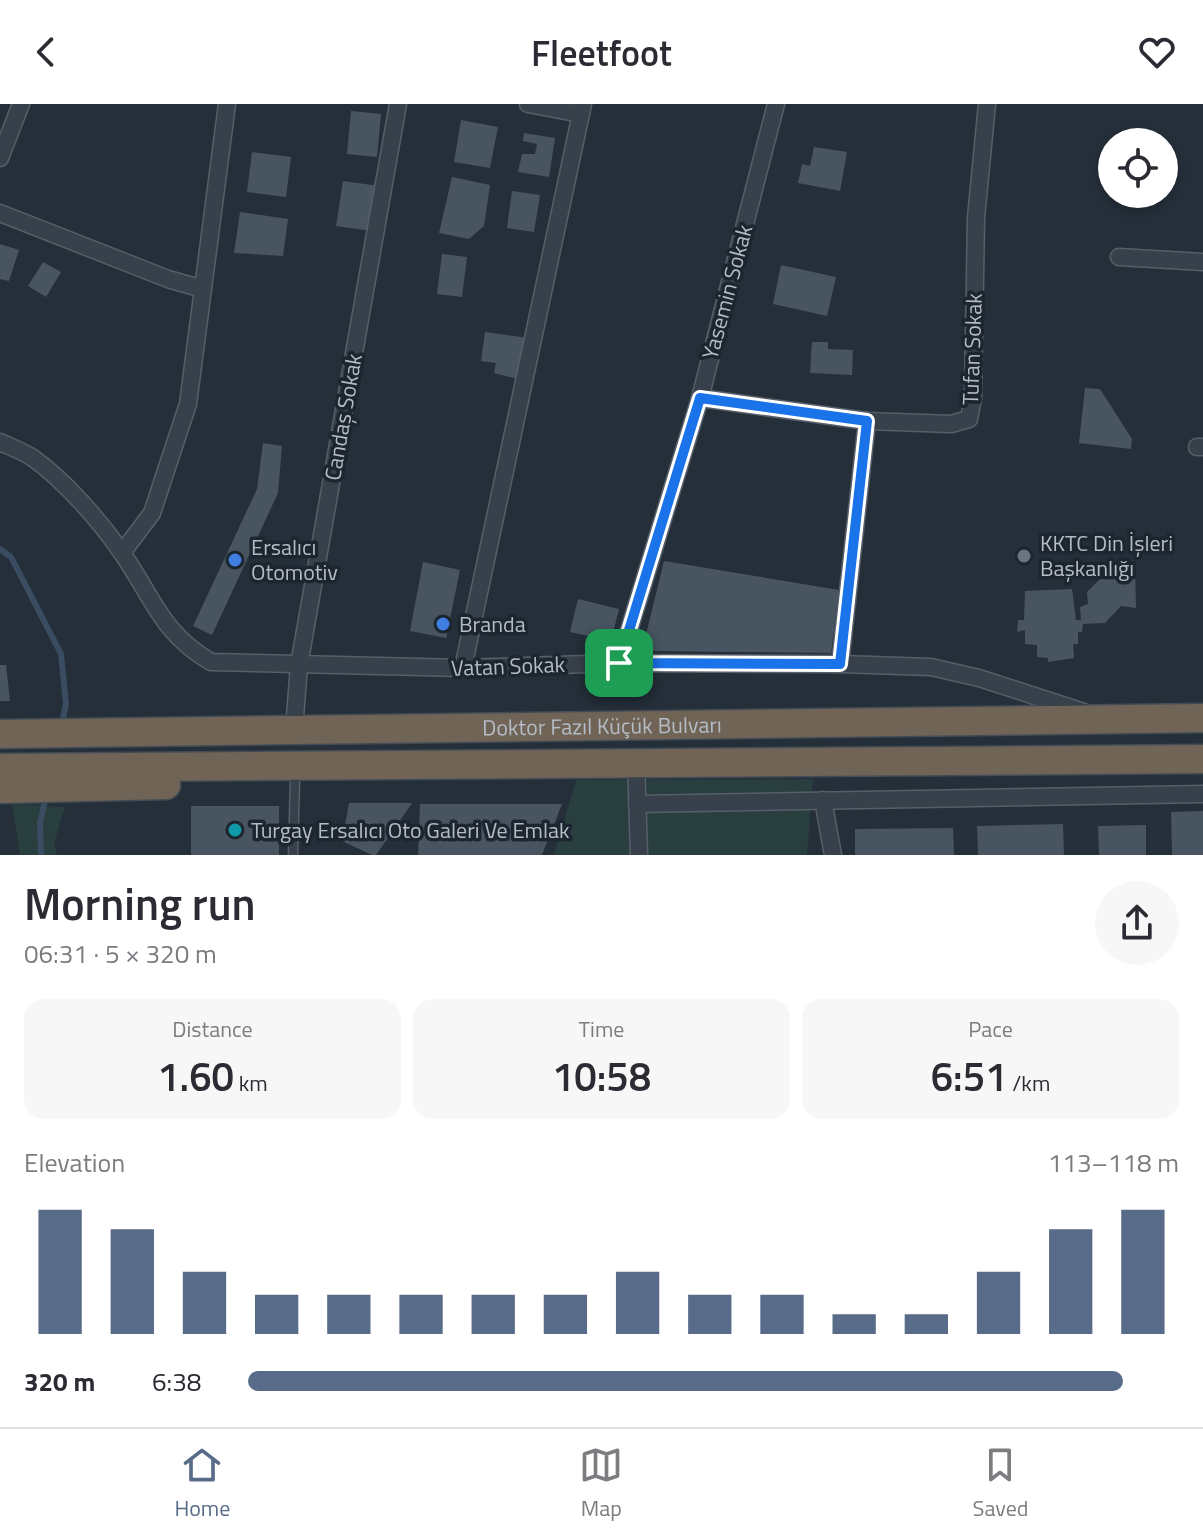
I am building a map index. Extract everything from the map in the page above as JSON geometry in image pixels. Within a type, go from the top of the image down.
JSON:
[{"type":"highway","name":"Doktor Fazıl Küçük Bulvarı","points":[[14,734],[1203,718]]},
{"type":"highway","name":"Doktor Fazıl Küçük Bulvarı","points":[[31,778],[87,766],[1203,759]]},
{"type":"highway","points":[[0,789],[31,778],[295,780],[320,778],[381,763]]},
{"type":"street","points":[[0,158],[21,104]]},
{"type":"street","points":[[122,553],[152,513],[188,404],[227,104]]},
{"type":"street","name":"Candaş Sokak","points":[[294,730],[299,665],[398,104]]},
{"type":"street","points":[[463,668],[582,109],[528,104]]},
{"type":"street","name":"Yasemin Sokak","points":[[619,663],[700,398],[776,104]]},
{"type":"street","name":"Tufan Sokak","points":[[700,398],[867,421],[951,424],[969,419],[973,398],[976,218],[987,104]]},
{"type":"street","points":[[0,213],[168,279],[203,289]]},
{"type":"street","points":[[1119,257],[1203,262]]},
{"type":"street","points":[[840,664],[867,421]]},
{"type":"street","name":"Vatan Sokak","points":[[0,442],[33,458],[81,503],[122,553],[158,615],[190,650],[211,662],[463,668],[619,663],[931,667],[979,678],[1107,720]]},
{"type":"street","points":[[636,762],[639,855]]},
{"type":"street","points":[[637,804],[1203,794]]},
{"type":"street","points":[[823,800],[833,855]]},
{"type":"lane","points":[[293,855],[295,780]]},
{"type":"green space","points":[[813,779],[807,855],[554,855],[576,780]]},
{"type":"green space","points":[[12,804],[65,807],[54,843],[57,855],[20,855]]},
{"type":"building","points":[[351,111],[381,114],[377,157],[347,154]]},
{"type":"building","points":[[461,120],[498,127],[490,168],[454,162]]},
{"type":"building","points":[[524,133],[555,138],[549,177],[518,172],[522,154],[535,154],[537,144],[523,141]]},
{"type":"building","points":[[814,147],[847,152],[840,191],[798,183],[802,164],[810,166]]},
{"type":"building","points":[[252,152],[291,157],[286,197],[247,192]]},
{"type":"building","points":[[452,177],[490,185],[484,226],[469,239],[439,233]]},
{"type":"building","points":[[343,181],[379,186],[372,231],[336,226]]},
{"type":"building","points":[[512,191],[540,195],[534,232],[507,228]]},
{"type":"building","points":[[240,212],[288,219],[283,256],[234,253]]},
{"type":"building","points":[[0,244],[19,250],[9,281],[0,279]]},
{"type":"building","points":[[442,254],[467,257],[462,297],[437,294]]},
{"type":"building","points":[[43,262],[61,272],[46,297],[28,286]]},
{"type":"building","points":[[781,265],[836,277],[827,316],[773,304]]},
{"type":"building","points":[[485,332],[535,339],[525,381],[494,373],[496,363],[481,361]]},
{"type":"building","points":[[812,342],[828,342],[828,349],[853,350],[852,375],[810,373]]},
{"type":"building","points":[[1085,388],[1100,389],[1132,439],[1131,449],[1079,443]]},
{"type":"building","name":"Ersalıcı Otomotiv","points":[[263,443],[282,446],[278,493],[212,635],[193,626],[257,489]]},
{"type":"building","points":[[664,561],[839,590],[831,653],[642,651]]},
{"type":"building","points":[[423,562],[460,570],[446,638],[410,631]]},
{"type":"building","points":[[1135,566],[1136,608],[1121,606],[1105,623],[1083,624],[1082,632],[1078,632],[1078,644],[1073,644],[1074,658],[1048,662],[1048,658],[1037,657],[1037,645],[1025,644],[1025,630],[1017,632],[1018,620],[1024,620],[1025,591],[1072,589],[1076,620],[1081,620],[1080,607],[1088,604],[1087,592],[1105,574],[1116,575],[1116,567]]},
{"type":"building","points":[[578,599],[619,609],[611,641],[570,632]]},
{"type":"building","points":[[0,665],[6,665],[10,701],[0,701]]},
{"type":"building","points":[[349,803],[412,803],[376,855],[372,855],[342,841]]},
{"type":"building","points":[[420,804],[562,804],[542,855],[418,855]]},
{"type":"building","name":"Turgay Ersalıcı Oto Galeri Ve Emlak","points":[[191,806],[279,806],[279,855],[191,855]]},
{"type":"building","points":[[1203,811],[1203,855],[1172,855],[1171,812]]},
{"type":"building","points":[[1063,824],[1064,855],[978,855],[977,826]]},
{"type":"building","points":[[1146,825],[1146,855],[1099,855],[1098,826]]},
{"type":"building","points":[[953,828],[954,855],[855,855],[855,829]]},
{"type":"waterway","points":[[0,549],[11,557],[61,654],[66,704],[61,727]]},
{"type":"waterway","points":[[41,855],[40,823],[46,796]]},
{"type":"place","name":"KKTC Din İşleri Başkanlığı","points":[[1024,556]]},
{"type":"place","name":"Ersalıcı Otomotiv","points":[[235,560]]},
{"type":"place","name":"Branda","points":[[443,624]]},
{"type":"place","name":"Turgay Ersalıcı Oto Galeri Ve Emlak","points":[[235,830]]},
{"type":"route","points":[[700,398],[867,421],[840,664],[619,663],[700,398]]}]
